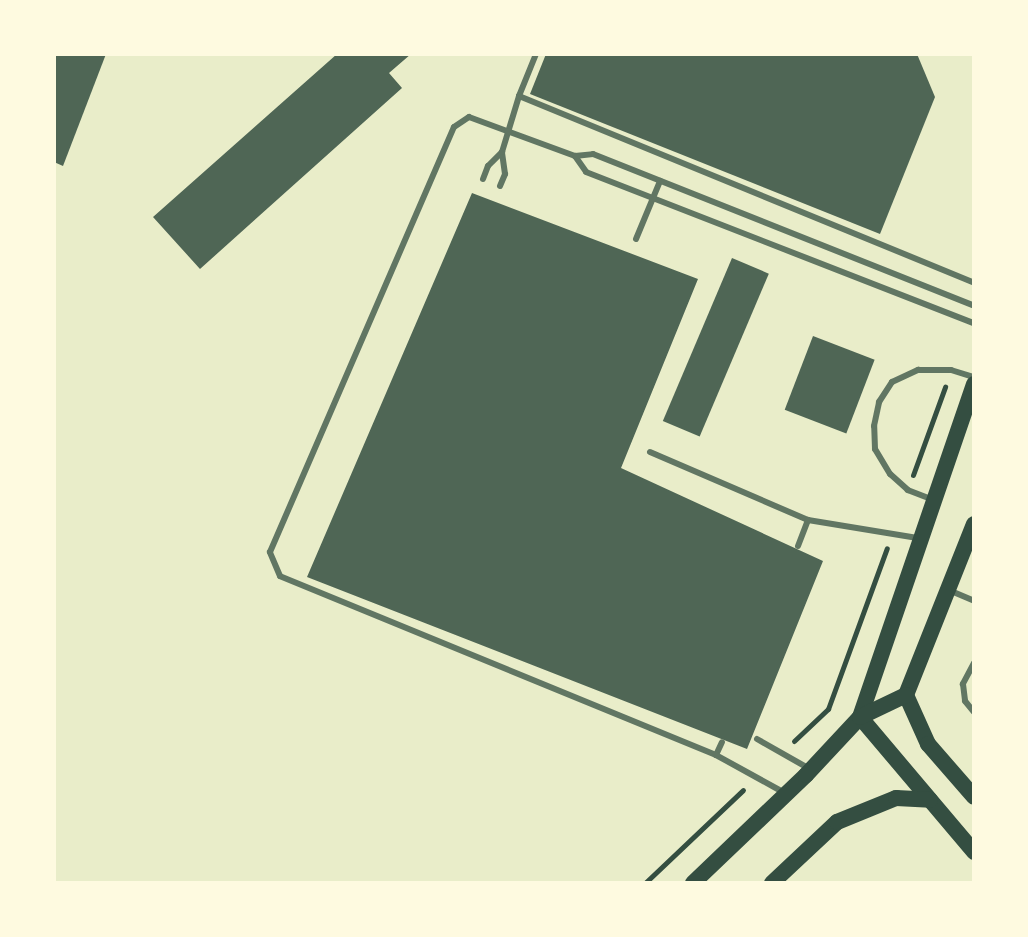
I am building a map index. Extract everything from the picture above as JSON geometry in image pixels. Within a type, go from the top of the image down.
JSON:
[{"type":"main road","points":[[860,717],[974,384]]},
{"type":"main road","points":[[693,883],[811,770],[860,717],[906,695],[974,524]]},
{"type":"main road","points":[[906,695],[928,744],[974,797]]},
{"type":"main road","points":[[860,717],[974,852]]},
{"type":"main road","points":[[772,883],[837,822],[896,798],[930,800]]},
{"type":"lane","points":[[500,186],[505,174],[502,152],[507,130],[536,54]]},
{"type":"lane","points":[[519,96],[974,283]]},
{"type":"lane","points":[[786,794],[716,755],[280,576],[270,552],[454,127],[469,117],[575,156],[593,154],[974,306]]},
{"type":"lane","points":[[483,179],[488,166],[502,152]]},
{"type":"lane","points":[[575,156],[586,172],[974,323]]},
{"type":"lane","points":[[636,239],[660,181]]},
{"type":"lane","points":[[827,225],[830,217]]},
{"type":"lane","points":[[934,500],[908,490],[890,474],[875,449],[874,426],[879,402],[892,382],[918,370],[951,370],[974,377]]},
{"type":"lane","points":[[650,452],[808,520],[921,538]]},
{"type":"lane","points":[[798,546],[808,520]]},
{"type":"lane","points":[[948,589],[974,601]]},
{"type":"lane","points":[[974,663],[963,684],[965,701],[974,712]]},
{"type":"lane","points":[[757,739],[811,770]]},
{"type":"lane","points":[[716,755],[722,742]]},
{"type":"path","points":[[908,490],[951,370]]},
{"type":"path","points":[[782,752],[828,709],[892,534]]},
{"type":"path","points":[[645,883],[756,778]]},
{"type":"building","points":[[54,54],[106,54],[63,166],[54,162]]},
{"type":"building","points":[[337,54],[411,54],[389,73],[402,88],[200,269],[153,217]]},
{"type":"building","points":[[546,54],[917,54],[935,97],[880,234],[530,94]]},
{"type":"building","points":[[472,193],[698,279],[621,468],[823,561],[747,749],[307,577]]},
{"type":"building","points":[[732,258],[769,274],[700,437],[663,421]]},
{"type":"building","points":[[813,336],[875,360],[846,433],[785,410]]}]
